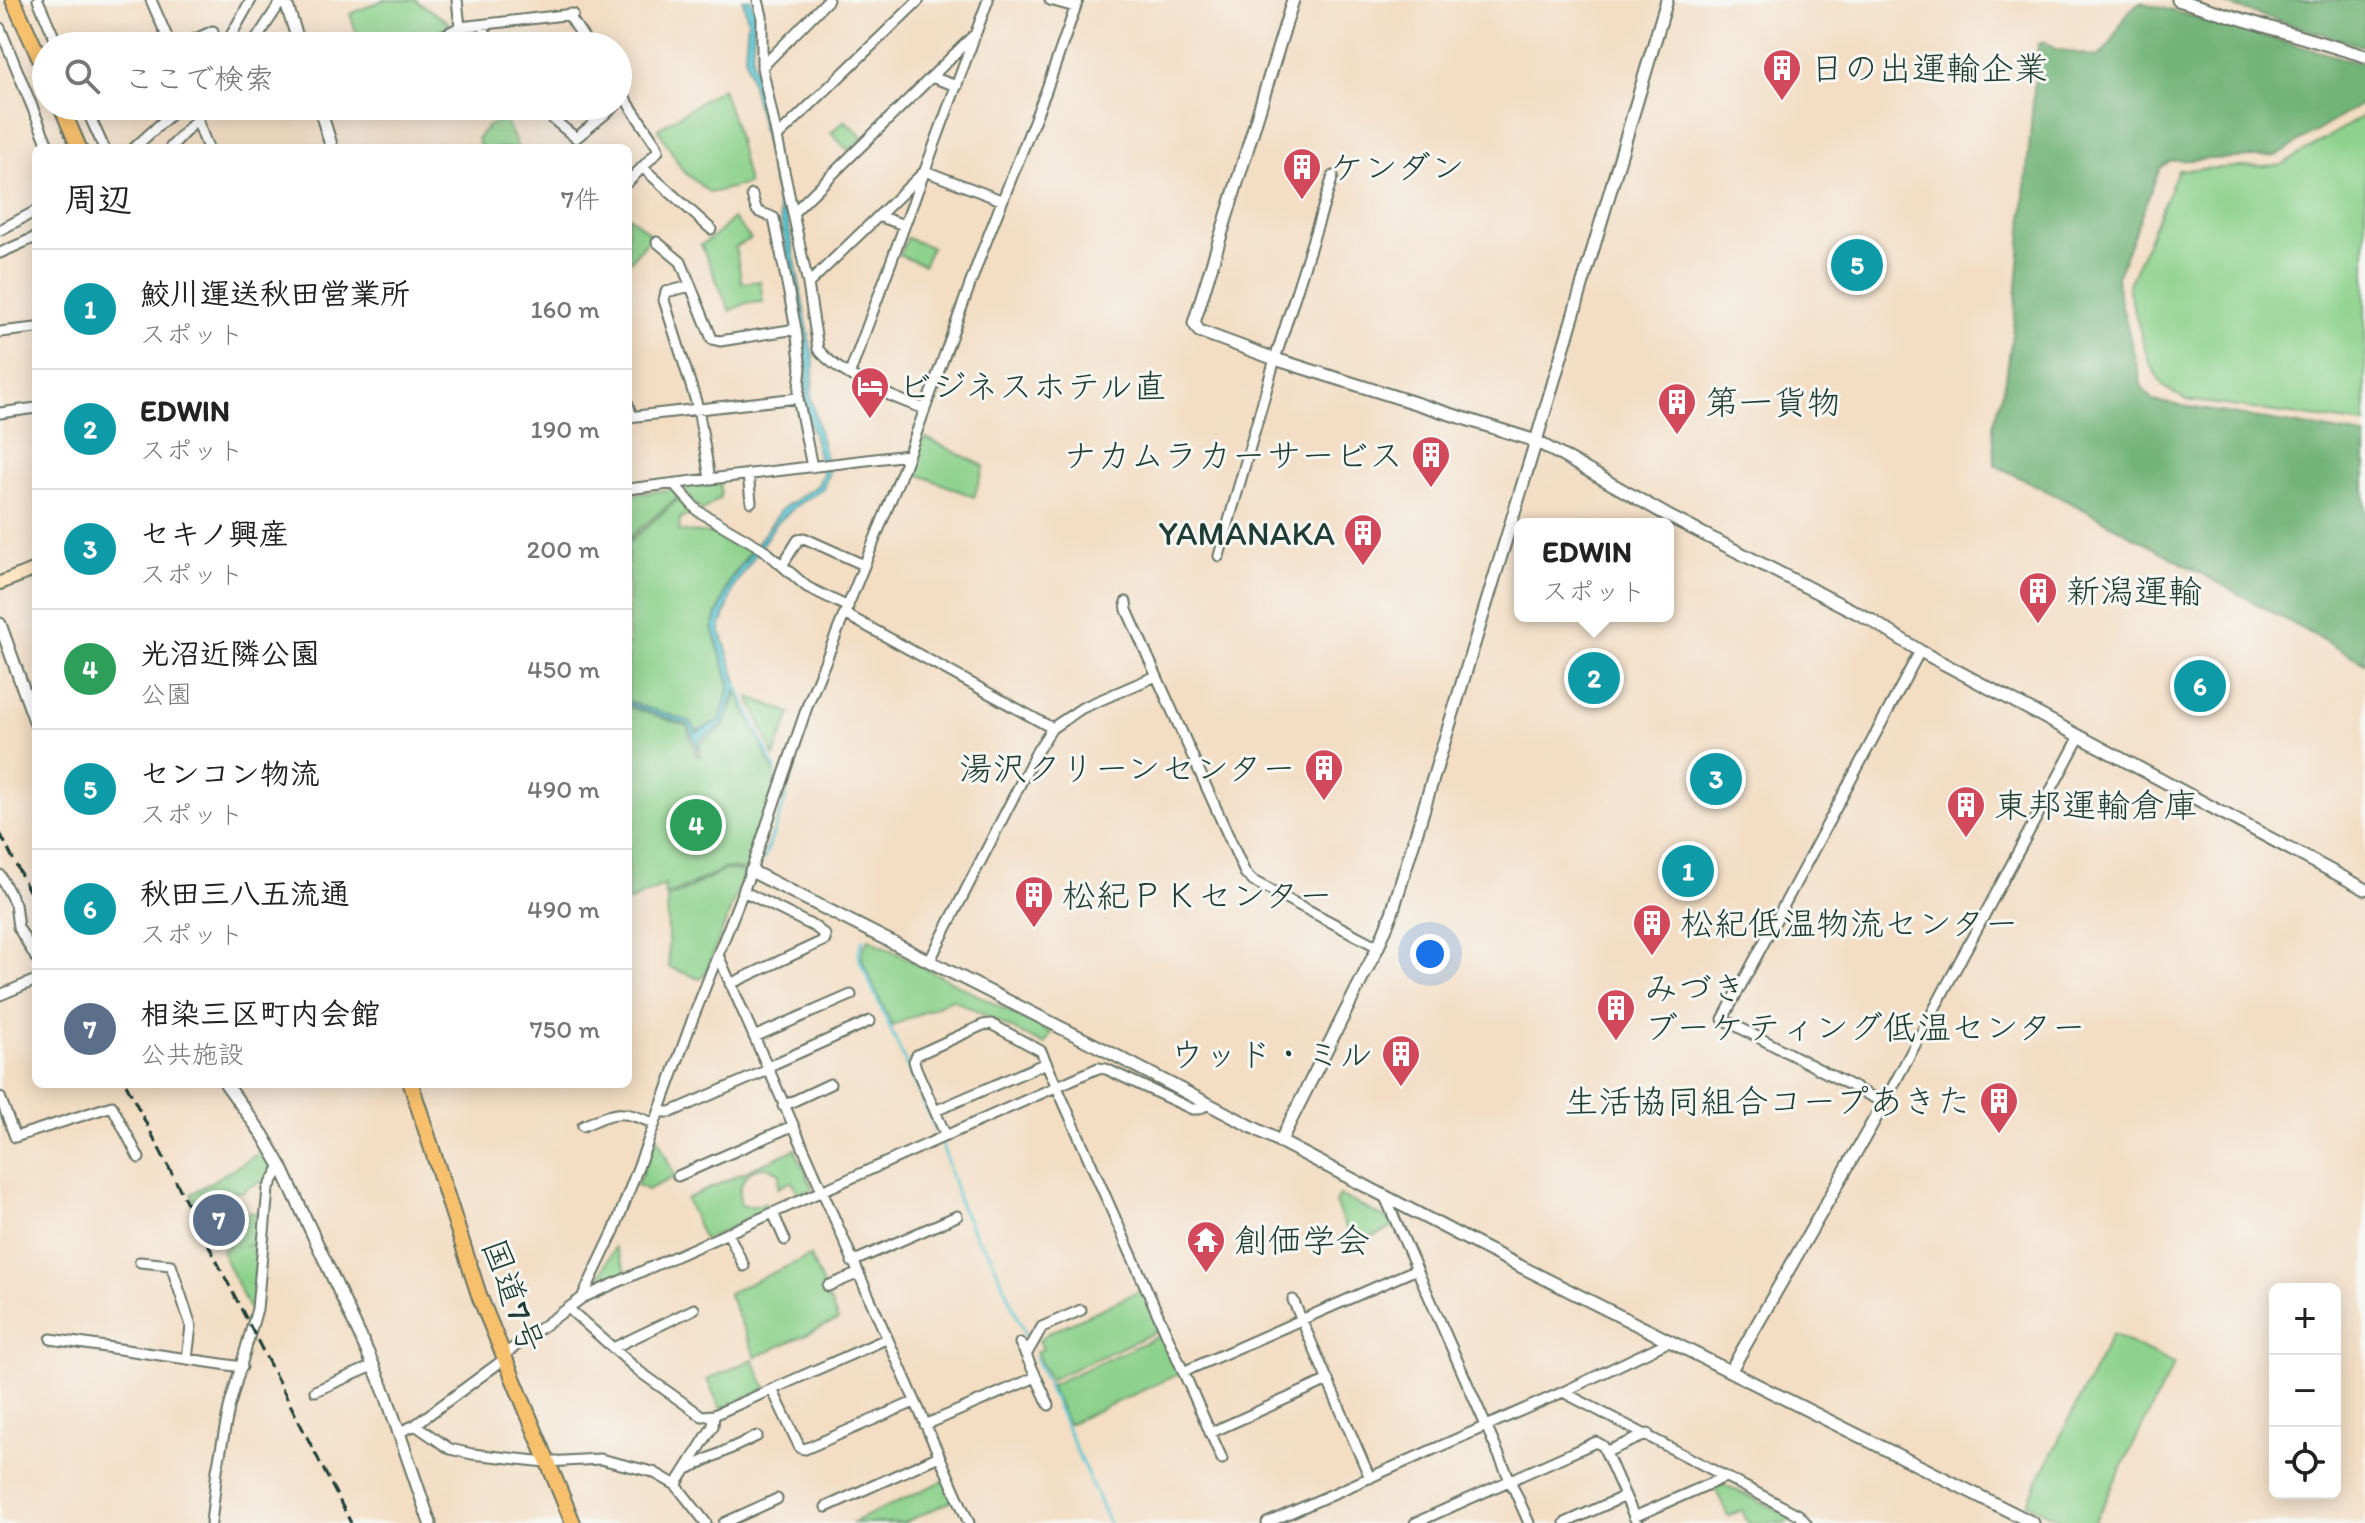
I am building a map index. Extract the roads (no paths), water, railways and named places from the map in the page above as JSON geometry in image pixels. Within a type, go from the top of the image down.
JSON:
[{"type":"highway","points":[[13,0],[32,41]]},
{"type":"highway","points":[[67,120],[77,143]]},
{"type":"highway","name":"国道7号","points":[[412,1088],[460,1240],[503,1358],[573,1523]]},
{"type":"main road","points":[[0,583],[32,571]]},
{"type":"street","points":[[38,0],[52,32]]},
{"type":"street","points":[[151,0],[165,32]]},
{"type":"street","points":[[233,32],[251,0]]},
{"type":"street","points":[[260,32],[283,0]]},
{"type":"street","points":[[283,0],[295,32]]},
{"type":"street","points":[[457,0],[460,27]]},
{"type":"street","points":[[758,0],[762,16],[762,67],[808,284],[818,349],[850,373],[895,399],[925,409]]},
{"type":"street","points":[[762,67],[828,0]]},
{"type":"street","points":[[777,137],[919,0]]},
{"type":"street","points":[[850,373],[988,0]]},
{"type":"street","points":[[582,1298],[614,1231],[751,871],[808,704],[908,455],[1001,200],[1046,91],[1076,3],[1050,0]]},
{"type":"street","points":[[1293,0],[1194,323],[1199,331],[1275,359],[1536,441],[1672,518]]},
{"type":"street","points":[[1280,1142],[1392,913],[1667,0]]},
{"type":"street","points":[[2178,0],[2365,56]]},
{"type":"street","points":[[450,32],[460,27],[571,14],[581,32]]},
{"type":"street","points":[[484,26],[485,32]]},
{"type":"street","points":[[0,28],[32,106]]},
{"type":"street","points":[[793,213],[977,32]]},
{"type":"street","points":[[931,77],[957,86]]},
{"type":"street","points":[[632,117],[658,151],[632,178]]},
{"type":"street","points":[[38,120],[47,144]]},
{"type":"street","points":[[91,120],[102,144]]},
{"type":"street","points":[[138,144],[165,120]]},
{"type":"street","points":[[174,144],[197,120],[206,144]]},
{"type":"street","points":[[323,120],[331,144]]},
{"type":"street","points":[[554,120],[576,138],[598,120]]},
{"type":"street","points":[[642,167],[711,229]]},
{"type":"street","points":[[925,171],[1001,200]]},
{"type":"street","points":[[808,284],[925,171]]},
{"type":"street","points":[[1219,556],[1275,359],[1333,176]]},
{"type":"street","points":[[752,195],[761,216],[774,218],[796,329],[801,368],[798,398],[820,467]]},
{"type":"street","points":[[0,230],[32,213]]},
{"type":"street","points":[[878,216],[904,225]]},
{"type":"street","points":[[0,253],[32,239]]},
{"type":"street","points":[[657,242],[681,262],[712,339],[720,341],[796,329]]},
{"type":"street","points":[[691,286],[666,292],[664,300],[698,408],[710,479]]},
{"type":"street","points":[[0,332],[32,328]]},
{"type":"street","points":[[632,417],[798,398]]},
{"type":"street","points":[[0,413],[32,409]]},
{"type":"street","points":[[632,489],[908,455]]},
{"type":"street","points":[[748,474],[751,502]]},
{"type":"street","points":[[674,484],[698,511],[758,546],[807,587],[1052,728]]},
{"type":"street","points":[[1674,519],[1871,620],[1920,651],[2365,889]]},
{"type":"street","points":[[785,561],[798,540],[804,538],[864,565]]},
{"type":"street","points":[[1126,602],[1245,873],[1253,881],[1378,947]]},
{"type":"street","points":[[0,624],[32,712]]},
{"type":"street","points":[[1884,1103],[1723,1019],[1920,651]]},
{"type":"street","points":[[929,962],[1037,751],[1052,728],[1082,708],[1156,676]]},
{"type":"street","points":[[1731,1370],[1884,1103],[2080,736]]},
{"type":"street","points":[[751,871],[1385,1197],[2033,1523]]},
{"type":"street","points":[[0,875],[15,904],[18,927],[32,951]]},
{"type":"street","points":[[730,984],[825,940],[825,935],[815,927],[743,891]]},
{"type":"street","points":[[718,955],[969,1523]]},
{"type":"street","points":[[0,995],[32,982]]},
{"type":"street","points":[[754,1037],[851,995]]},
{"type":"street","points":[[659,1112],[671,1112],[870,1021]]},
{"type":"street","points":[[946,1136],[916,1068],[914,1061],[917,1055],[991,1024],[1041,1051],[1222,1459]]},
{"type":"street","points":[[935,1111],[1046,1063]]},
{"type":"street","points":[[398,1433],[415,1425],[582,1298],[1098,1068],[1192,1109],[1208,1104]]},
{"type":"street","points":[[783,1106],[830,1084]]},
{"type":"street","points":[[229,1088],[281,1166],[373,1366],[430,1523]]},
{"type":"street","points":[[0,1097],[15,1137],[112,1106],[139,1158]]},
{"type":"street","points":[[583,1126],[630,1112],[655,1124]]},
{"type":"street","points":[[678,1176],[792,1126]]},
{"type":"street","points":[[211,1523],[229,1408],[257,1309],[268,1189],[281,1166]]},
{"type":"street","points":[[1385,1197],[1529,1523]]},
{"type":"street","points":[[773,1213],[785,1240]]},
{"type":"street","points":[[852,1262],[957,1216]]},
{"type":"street","points":[[728,1233],[744,1266]]},
{"type":"street","points":[[140,1262],[171,1265],[191,1326],[187,1359]]},
{"type":"street","points":[[1183,1372],[1417,1269]]},
{"type":"street","points":[[828,1286],[857,1274]]},
{"type":"street","points":[[1293,1300],[1370,1478]]},
{"type":"street","points":[[568,1308],[640,1372],[702,1416],[714,1415],[886,1339]]},
{"type":"street","points":[[613,1348],[694,1309]]},
{"type":"street","points":[[1026,1355],[1042,1327],[1081,1310]]},
{"type":"street","points":[[51,1339],[242,1367]]},
{"type":"street","points":[[1267,1523],[1563,1392],[1670,1341]]},
{"type":"street","points":[[1020,1343],[1049,1405]]},
{"type":"street","points":[[315,1391],[373,1366]]},
{"type":"street","points":[[925,1425],[1036,1377]]},
{"type":"street","points":[[1210,1433],[1328,1380]]},
{"type":"street","points":[[772,1389],[800,1448],[805,1449],[914,1402]]},
{"type":"street","points":[[1563,1392],[1799,1515],[1802,1522]]},
{"type":"street","points":[[676,1485],[713,1426],[714,1415]]},
{"type":"street","points":[[415,1425],[450,1449],[546,1462],[600,1459],[653,1472],[676,1485],[706,1523]]},
{"type":"street","points":[[1606,1452],[1648,1434]]},
{"type":"street","points":[[689,1468],[757,1436]]},
{"type":"street","points":[[1415,1523],[1596,1442],[1603,1446],[1636,1520],[1725,1477]]},
{"type":"street","points":[[826,1507],[939,1456]]},
{"type":"street","points":[[1565,1523],[1625,1496]]},
{"type":"street","points":[[724,1523],[777,1499]]},
{"type":"water","points":[[743,0],[751,0],[755,12],[752,57],[814,363],[811,398],[829,471],[823,489],[797,505],[775,525],[734,587],[720,629],[738,685],[722,726],[698,741],[699,755],[689,725],[632,706],[632,703],[692,723],[697,732],[720,721],[731,685],[713,628],[731,580],[782,509],[818,485],[823,472],[805,404],[807,365],[767,149],[745,55],[748,20]]},
{"type":"waterway","points":[[736,683],[776,771]]},
{"type":"waterway","points":[[764,859],[787,795]]},
{"type":"waterway","points":[[863,940],[860,961],[937,1133]]},
{"type":"waterway","points":[[942,1144],[960,1205],[977,1239],[990,1254],[1026,1337]]},
{"type":"waterway","points":[[1035,1357],[1109,1523]]},
{"type":"railway","points":[[0,833],[32,897]]},
{"type":"railway","points":[[128,1088],[351,1523]]},
{"type":"place","name":"日の出運輸企業","points":[[1782,102]]},
{"type":"place","name":"ケンダン","points":[[1302,201]]},
{"type":"place","name":"センコン物流","points":[[1857,265]]},
{"type":"place","name":"ビジネスホテル直","points":[[870,420]]},
{"type":"place","name":"第一貨物","points":[[1677,436]]},
{"type":"place","name":"ナカムラカーサービス","points":[[1431,489]]},
{"type":"place","name":"YAMANAKA","points":[[1363,567]]},
{"type":"place","name":"新潟運輸","points":[[2038,625]]},
{"type":"place","name":"EDWIN","points":[[1594,678]]},
{"type":"place","name":"秋田三八五流通","points":[[2200,686]]},
{"type":"place","name":"セキノ興産","points":[[1716,779]]},
{"type":"place","name":"湯沢クリーンセンター","points":[[1324,802]]},
{"type":"place","name":"光沼近隣公園","points":[[696,825]]},
{"type":"place","name":"東邦運輸倉庫","points":[[1966,839]]},
{"type":"place","name":"鮫川運送秋田営業所","points":[[1688,871]]},
{"type":"place","name":"松紀ＰＫセンター","points":[[1034,929]]},
{"type":"place","name":"松紀低温物流センター","points":[[1652,957]]},
{"type":"place","name":"みづき ブーケティング低温センター","points":[[1616,1042]]},
{"type":"place","name":"ウッド・ミル","points":[[1401,1088]]},
{"type":"place","name":"生活協同組合コープあきた","points":[[1999,1135]]},
{"type":"place","name":"相染三区町内会館","points":[[219,1220]]},
{"type":"place","name":"創価学会","points":[[1206,1274]]}]
